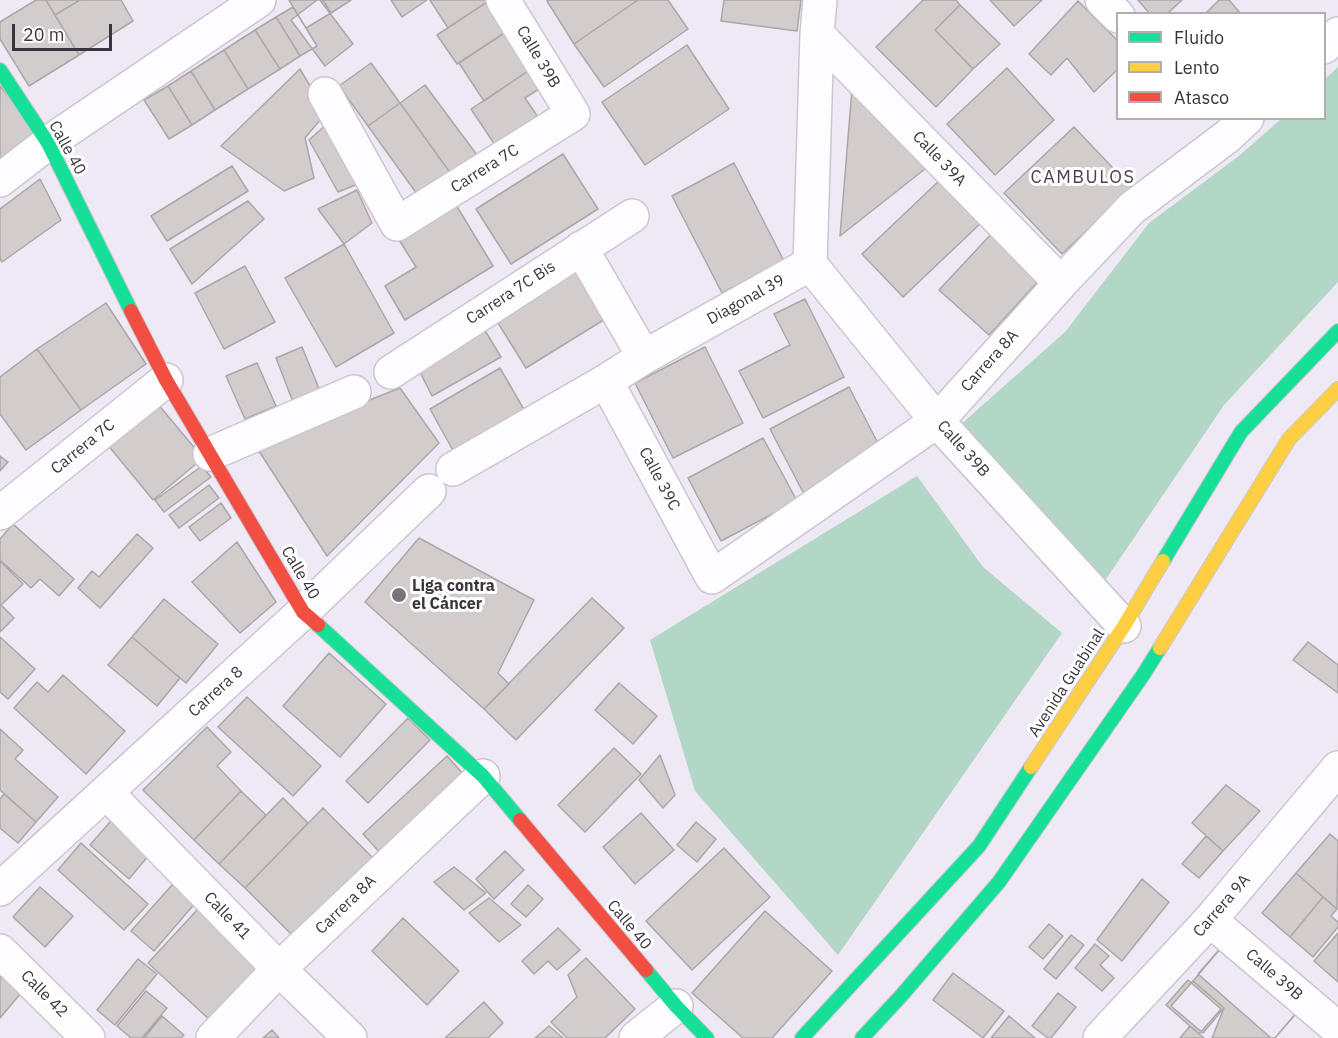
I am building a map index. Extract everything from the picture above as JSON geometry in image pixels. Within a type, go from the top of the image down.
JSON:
[{"type":"main road","name":"Calle 40","points":[[0,70],[48,143],[166,380],[303,612],[483,776],[676,1006],[707,1038]]},
{"type":"main road","name":"Avenida Guabinal","points":[[802,1038],[980,846],[1124,626],[1241,432],[1338,331]]},
{"type":"main road","points":[[862,1038],[999,882],[1143,675],[1289,439],[1338,389]]},
{"type":"street","points":[[0,180],[48,143],[259,0]]},
{"type":"street","name":"Calle 39B","points":[[503,0],[573,114]]},
{"type":"street","points":[[810,264],[820,0]]},
{"type":"street","points":[[1102,0],[1116,14]]},
{"type":"street","name":"Calle 39A","points":[[817,34],[1061,283]]},
{"type":"street","points":[[1326,45],[1338,34]]},
{"type":"street","name":"Carrera 7C","points":[[325,94],[397,224],[573,114]]},
{"type":"street","name":"Carrera 8A","points":[[712,577],[937,420],[1132,208],[1229,124]]},
{"type":"street","name":"Carrera 7C Bis","points":[[391,372],[632,216]]},
{"type":"street","points":[[581,248],[644,357]]},
{"type":"street","name":"Calle 39B","points":[[810,264],[937,420],[1124,626]]},
{"type":"street","name":"Diagonal 39","points":[[453,469],[644,357],[810,264]]},
{"type":"street","name":"Carrera 7C","points":[[0,513],[166,380]]},
{"type":"street","name":"Calle 39C","points":[[606,381],[712,577]]},
{"type":"street","points":[[210,454],[354,392]]},
{"type":"street","name":"Carrera 8","points":[[0,889],[303,612],[429,491]]},
{"type":"street","name":"Carrera 9A","points":[[1100,1038],[1210,920],[1338,768]]},
{"type":"street","name":"Carrera 8A","points":[[213,1038],[279,969],[483,776]]},
{"type":"street","name":"Calle 41","points":[[106,792],[279,969],[350,1038]]},
{"type":"street","name":"Calle 39B","points":[[1210,920],[1338,1029]]},
{"type":"street","name":"Calle 42","points":[[0,951],[88,1038]]},
{"type":"street","points":[[636,1038],[676,1006]]},
{"type":"green space","points":[[1338,67],[1338,282],[1224,405],[1102,585],[959,426],[1065,332],[1149,223],[1240,155],[1280,120],[1326,120],[1326,78]]},
{"type":"green space","points":[[917,476],[983,567],[1062,633],[838,955],[695,791],[650,640]]},
{"type":"building","points":[[36,0],[46,0],[79,55],[29,86],[0,39],[0,22]]},
{"type":"building","points":[[46,0],[80,0],[55,15]]},
{"type":"building","points":[[80,0],[121,0],[133,21],[79,55],[55,15]]},
{"type":"building","points":[[289,0],[323,0],[331,13],[306,28]]},
{"type":"building","points":[[320,0],[353,44],[325,66],[291,20]]},
{"type":"building","points":[[323,0],[351,0],[331,13]]},
{"type":"building","points":[[391,0],[427,0],[402,17]]},
{"type":"building","points":[[430,0],[490,0],[448,28]]},
{"type":"building","points":[[490,0],[512,28],[457,64],[437,35]]},
{"type":"building","points":[[638,0],[574,44],[547,1]]},
{"type":"building","points":[[638,0],[668,0],[688,29],[604,87],[574,44]]},
{"type":"building","points":[[724,0],[801,0],[797,31],[721,21]]},
{"type":"building","points":[[923,0],[956,0],[960,5],[935,30],[973,69],[936,107],[876,47]]},
{"type":"building","points":[[990,0],[1042,0],[1014,26]]},
{"type":"building","points":[[1138,0],[1182,0],[1169,12],[1148,12]]},
{"type":"building","points":[[1219,0],[1229,0],[1239,12],[1207,12]]},
{"type":"building","points":[[1078,1],[1116,39],[1116,71],[1094,92],[1067,58],[1051,75],[1029,54]]},
{"type":"building","points":[[960,5],[1000,44],[973,69],[935,30]]},
{"type":"building","points":[[293,7],[317,46],[300,56],[276,17]]},
{"type":"building","points":[[276,17],[300,56],[280,69],[255,30]]},
{"type":"building","points":[[512,28],[537,65],[484,101],[459,63]]},
{"type":"building","points":[[255,30],[280,69],[248,89],[224,50]]},
{"type":"building","points":[[687,45],[729,109],[645,165],[602,102]]},
{"type":"building","points":[[224,50],[248,89],[215,110],[191,71]]},
{"type":"building","points":[[371,63],[400,103],[368,126],[339,86]]},
{"type":"building","points":[[537,65],[548,83],[525,98],[542,123],[499,151],[471,109]]},
{"type":"building","points":[[1007,68],[1054,120],[995,175],[947,124]]},
{"type":"building","points":[[300,69],[326,113],[305,138],[314,178],[284,191],[221,146]]},
{"type":"building","points":[[191,71],[215,110],[192,125],[168,86]]},
{"type":"building","points":[[853,77],[930,165],[840,236]]},
{"type":"building","points":[[425,85],[480,159],[454,178],[400,103]]},
{"type":"building","points":[[0,86],[38,131],[0,164]]},
{"type":"building","points":[[168,86],[192,125],[169,139],[144,100]]},
{"type":"building","points":[[400,103],[454,178],[422,201],[368,126]]},
{"type":"building","points":[[328,123],[363,182],[338,192],[309,140]]},
{"type":"building","points":[[1074,127],[1132,188],[1062,254],[1004,193]]},
{"type":"building","points":[[563,154],[598,209],[511,264],[476,209]]},
{"type":"building","points":[[734,163],[784,261],[722,293],[672,196]]},
{"type":"building","points":[[232,166],[248,191],[167,241],[151,216]]},
{"type":"building","points":[[40,179],[61,220],[2,262],[0,259],[0,209]]},
{"type":"building","points":[[941,179],[982,222],[903,297],[862,254]]},
{"type":"building","points":[[357,190],[372,223],[344,244],[318,209]]},
{"type":"building","points":[[453,200],[493,266],[405,320],[385,286],[416,267],[396,235]]},
{"type":"building","points":[[248,201],[264,219],[192,284],[170,249]]},
{"type":"building","points":[[994,231],[1043,276],[989,335],[939,290]]},
{"type":"building","points":[[344,244],[394,333],[336,367],[285,278]]},
{"type":"building","points":[[578,263],[610,316],[526,368],[493,315]]},
{"type":"building","points":[[245,266],[275,322],[224,349],[195,293]]},
{"type":"building","points":[[805,299],[844,377],[763,418],[739,371],[790,345],[774,314]]},
{"type":"building","points":[[106,303],[146,364],[81,410],[37,349]]},
{"type":"building","points":[[481,324],[501,357],[432,396],[416,364]]},
{"type":"building","points":[[302,347],[320,391],[293,402],[276,358]]},
{"type":"building","points":[[705,347],[743,423],[673,458],[635,383]]},
{"type":"building","points":[[37,349],[81,410],[26,450],[0,414],[0,377]]},
{"type":"building","points":[[257,363],[276,406],[245,419],[226,376]]},
{"type":"building","points":[[500,368],[526,413],[455,454],[430,409]]},
{"type":"building","points":[[849,387],[884,455],[805,496],[770,429]]},
{"type":"building","points":[[400,388],[439,443],[327,556],[255,445]]},
{"type":"building","points":[[157,403],[203,458],[153,500],[107,444]]},
{"type":"building","points":[[763,438],[797,501],[721,541],[688,478]]},
{"type":"building","points":[[0,456],[8,462],[0,471]]},
{"type":"building","points":[[202,466],[211,477],[164,512],[155,500]]},
{"type":"building","points":[[209,485],[219,498],[179,528],[169,515]]},
{"type":"building","points":[[221,503],[231,518],[200,541],[189,527]]},
{"type":"building","points":[[13,524],[74,579],[59,596],[40,579],[31,588],[0,560],[0,539]]},
{"type":"building","points":[[137,534],[153,548],[100,608],[78,588],[92,571],[99,577]]},
{"type":"building","points":[[419,538],[534,600],[498,673],[509,684],[484,709],[365,602]]},
{"type":"building","points":[[237,542],[276,602],[240,633],[192,582]]},
{"type":"building","points":[[0,561],[23,584],[1,605],[0,604]]},
{"type":"building","points":[[592,598],[624,628],[516,740],[484,709]]},
{"type":"building","points":[[164,599],[218,644],[186,683],[132,637]]},
{"type":"building","points":[[0,604],[14,618],[0,632]]},
{"type":"building","points":[[0,637],[35,669],[8,699],[0,692]]},
{"type":"building","points":[[132,637],[180,678],[157,706],[108,665]]},
{"type":"building","points":[[1308,642],[1338,665],[1338,693],[1293,660]]},
{"type":"building","points":[[329,653],[386,704],[340,757],[283,706]]},
{"type":"building","points":[[63,675],[125,731],[86,774],[14,708],[37,682],[48,692]]},
{"type":"building","points":[[619,683],[657,716],[633,744],[595,710]]},
{"type":"building","points":[[247,697],[321,766],[293,796],[218,727]]},
{"type":"building","points":[[408,718],[430,740],[368,803],[346,781]]},
{"type":"building","points":[[207,727],[231,752],[217,766],[241,791],[194,840],[143,790]]},
{"type":"building","points":[[0,729],[23,750],[15,759],[58,797],[36,822],[0,790]]},
{"type":"building","points":[[614,748],[641,774],[585,832],[558,805]]},
{"type":"building","points":[[660,755],[675,795],[663,808],[639,780]]},
{"type":"building","points":[[447,756],[466,777],[382,855],[363,834]]},
{"type":"building","points":[[1226,785],[1260,811],[1223,851],[1192,823]]},
{"type":"building","points":[[241,791],[266,815],[219,864],[194,840]]},
{"type":"building","points":[[4,794],[36,822],[18,843],[0,828],[0,799]]},
{"type":"building","points":[[283,798],[308,823],[245,888],[219,864]]},
{"type":"building","points":[[323,808],[374,859],[295,938],[245,888]]},
{"type":"building","points":[[641,813],[674,850],[635,884],[603,847]]},
{"type":"building","points":[[116,815],[154,849],[129,879],[90,845]]},
{"type":"building","points":[[696,822],[716,839],[697,862],[677,845]]},
{"type":"building","points":[[1330,834],[1338,841],[1337,909],[1296,873]]},
{"type":"building","points":[[1206,836],[1223,851],[1199,878],[1182,864]]},
{"type":"building","points":[[81,843],[148,904],[124,930],[58,870]]},
{"type":"building","points":[[724,848],[770,897],[692,970],[646,921]]},
{"type":"building","points":[[505,851],[524,870],[494,899],[476,879]]},
{"type":"building","points":[[454,867],[486,893],[464,910],[434,882]]},
{"type":"building","points":[[1296,873],[1323,897],[1290,937],[1262,913]]},
{"type":"building","points":[[181,875],[203,894],[154,951],[131,931]]},
{"type":"building","points":[[1142,879],[1169,902],[1122,961],[1097,940]]},
{"type":"building","points":[[528,885],[543,899],[526,917],[511,904]]},
{"type":"building","points":[[40,887],[73,916],[45,947],[13,917]]},
{"type":"building","points":[[1323,897],[1337,909],[1331,916],[1338,922],[1338,927],[1313,957],[1290,937]]},
{"type":"building","points":[[489,898],[521,925],[499,942],[469,913]]},
{"type":"building","points":[[199,908],[262,966],[211,1021],[148,963]]},
{"type":"building","points":[[765,911],[832,971],[772,1038],[743,1038],[692,993]]},
{"type":"building","points":[[403,918],[459,971],[427,1005],[372,951]]},
{"type":"building","points":[[1049,924],[1063,936],[1043,959],[1029,947]]},
{"type":"building","points":[[558,928],[580,950],[557,970],[548,961],[534,974],[522,961]]},
{"type":"building","points":[[1338,933],[1338,982],[1314,961]]},
{"type":"building","points":[[1071,935],[1084,945],[1056,979],[1044,969]]},
{"type":"building","points":[[1225,943],[1300,1009],[1275,1038],[1271,1038],[1198,974]]},
{"type":"building","points":[[1095,944],[1109,956],[1100,965],[1114,978],[1102,991],[1075,968]]},
{"type":"building","points":[[1221,948],[1296,1013],[1275,1038],[1212,1038],[1224,1008],[1193,981]]},
{"type":"building","points":[[586,958],[635,1009],[605,1038],[567,1038],[551,1022],[577,997],[568,975]]},
{"type":"building","points":[[138,959],[157,974],[115,1025],[97,1010]]},
{"type":"building","points":[[953,973],[1004,1011],[983,1038],[933,1000]]},
{"type":"building","points":[[0,976],[21,993],[0,1018]]},
{"type":"building","points":[[1188,980],[1221,1009],[1199,1034],[1166,1005]]},
{"type":"building","points":[[1193,981],[1224,1008],[1203,1033],[1171,1006]]},
{"type":"building","points":[[146,991],[167,1008],[142,1038],[131,1038],[117,1026]]},
{"type":"building","points":[[1058,993],[1076,1007],[1051,1038],[1048,1038],[1032,1026]]},
{"type":"building","points":[[484,1002],[503,1023],[488,1038],[445,1038]]},
{"type":"building","points":[[162,1016],[184,1035],[181,1038],[144,1038]]},
{"type":"building","points":[[1009,1016],[1035,1038],[991,1038]]},
{"type":"building","points":[[549,1026],[563,1038],[535,1038]]},
{"type":"building","points":[[1190,1026],[1204,1038],[1180,1038]]},
{"type":"building","points":[[272,1030],[279,1038],[263,1038]]},
{"type":"traffic: fast","points":[[0,70],[48,143],[131,311]]},
{"type":"traffic: fast","points":[[1163,561],[1241,432],[1338,331]]},
{"type":"traffic: fast","points":[[318,625],[483,776],[520,820]]},
{"type":"traffic: fast","points":[[862,1038],[999,882],[1160,648]]},
{"type":"traffic: fast","points":[[802,1038],[979,846],[1031,767]]},
{"type":"traffic: fast","points":[[646,970],[707,1038]]},
{"type":"traffic: slow","points":[[1160,648],[1289,439],[1338,389]]},
{"type":"traffic: slow","points":[[1031,767],[1124,626],[1163,561]]},
{"type":"traffic: jam","points":[[131,311],[166,380],[303,612],[318,625]]},
{"type":"traffic: jam","points":[[520,820],[646,970]]},
{"type":"place","name":"Liga contra el Cáncer","points":[[399,595]]},
{"type":"district","name":"CAMBULOS","points":[[1083,178]]}]
